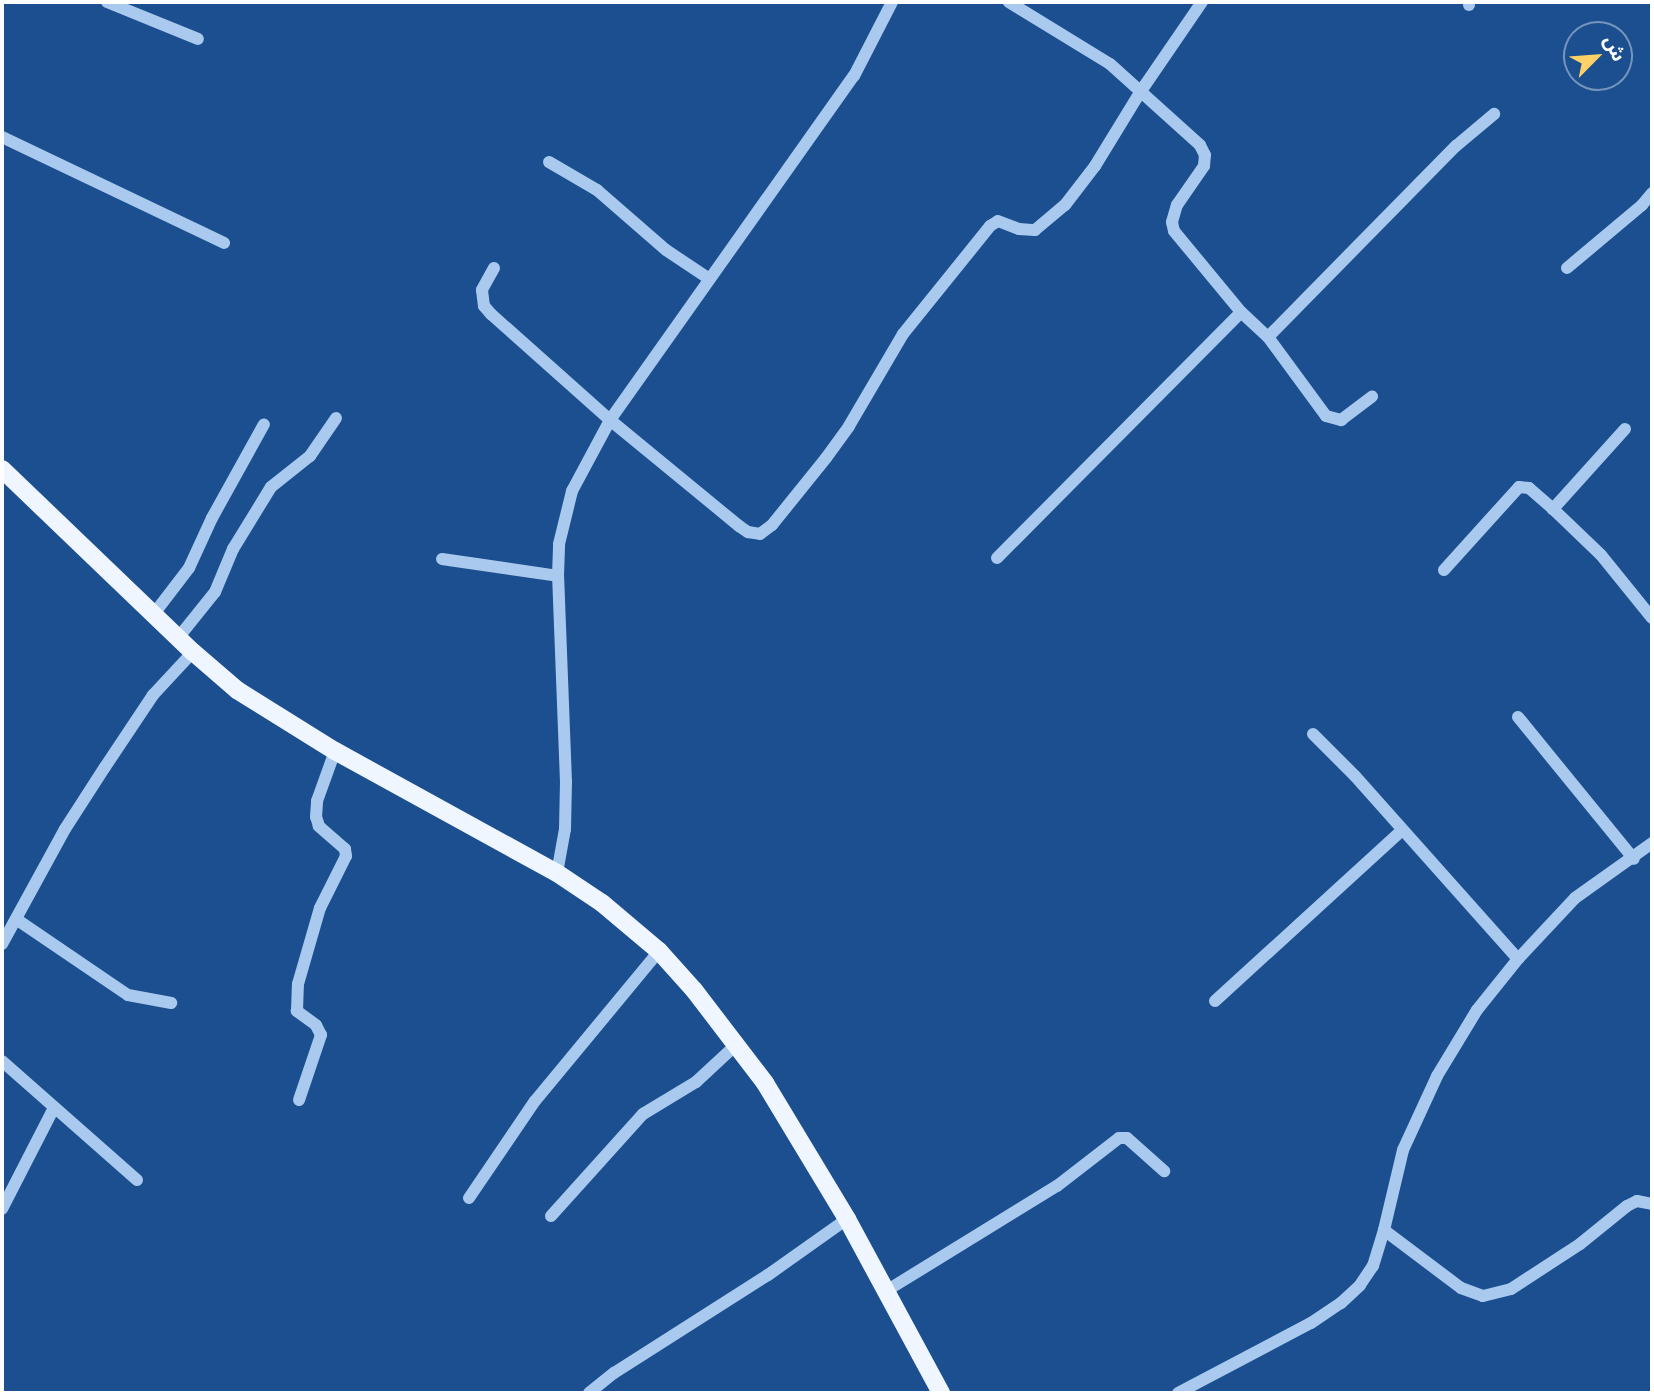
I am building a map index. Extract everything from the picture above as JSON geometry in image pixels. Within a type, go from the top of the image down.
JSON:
[{"type":"main road","points":[[2,469],[153,615],[237,690],[335,751],[557,873],[602,903],[659,951],[737,1044],[765,1083],[847,1219],[941,1393]]},
{"type":"street","points":[[107,2],[198,39]]},
{"type":"street","points":[[557,873],[565,829],[566,782],[559,544],[572,491],[610,420],[708,278],[854,76],[892,2]]},
{"type":"street","points":[[1009,2],[1110,64],[1200,145],[1205,155],[1203,166],[1177,205],[1172,222],[1174,231],[1241,312],[1268,337],[1326,416],[1341,420],[1372,397]]},
{"type":"street","points":[[494,268],[482,290],[484,306],[610,420],[748,532],[755,535],[766,531],[834,448],[903,334],[939,286],[994,222],[1035,230],[1052,219],[1095,166],[1140,90],[1202,2]]},
{"type":"street","points":[[1268,337],[1456,146],[1494,114]]},
{"type":"street","points":[[2,136],[224,243]]},
{"type":"street","points":[[549,162],[597,190],[657,243],[708,278]]},
{"type":"street","points":[[1567,268],[1642,205],[1652,192]]},
{"type":"street","points":[[997,558],[1241,312]]},
{"type":"street","points":[[178,638],[215,592],[233,549],[271,487],[310,456],[336,418]]},
{"type":"street","points":[[153,615],[189,568],[212,518],[264,424]]},
{"type":"street","points":[[1553,509],[1625,429]]},
{"type":"street","points":[[1444,570],[1519,487],[1529,488],[1601,555],[1652,618]]},
{"type":"street","points":[[442,559],[558,576]]},
{"type":"street","points":[[2,944],[65,829],[153,695],[193,652]]},
{"type":"street","points":[[1517,716],[1633,859]]},
{"type":"street","points":[[1313,734],[1518,959]]},
{"type":"street","points":[[299,1100],[321,1035],[316,1025],[297,1011],[298,984],[320,908],[346,856],[345,849],[319,826],[316,817],[317,801],[335,751]]},
{"type":"street","points":[[1215,1001],[1402,830]]},
{"type":"street","points":[[1178,1393],[1311,1324],[1341,1303],[1360,1285],[1373,1266],[1403,1150],[1437,1076],[1477,1010],[1518,959],[1576,898],[1652,843]]},
{"type":"street","points":[[16,919],[128,995],[171,1003]]},
{"type":"street","points":[[469,1198],[535,1101],[659,951]]},
{"type":"street","points":[[551,1216],[643,1114],[695,1082],[737,1044]]},
{"type":"street","points":[[2,1061],[137,1180]]},
{"type":"street","points":[[2,1209],[54,1108]]},
{"type":"street","points":[[886,1291],[1057,1186],[1119,1138],[1127,1138],[1164,1171]]},
{"type":"street","points":[[1384,1230],[1461,1288],[1483,1296],[1511,1289],[1580,1244],[1627,1206],[1637,1201],[1652,1204]]},
{"type":"street","points":[[589,1393],[630,1362],[768,1275],[847,1219]]}]
